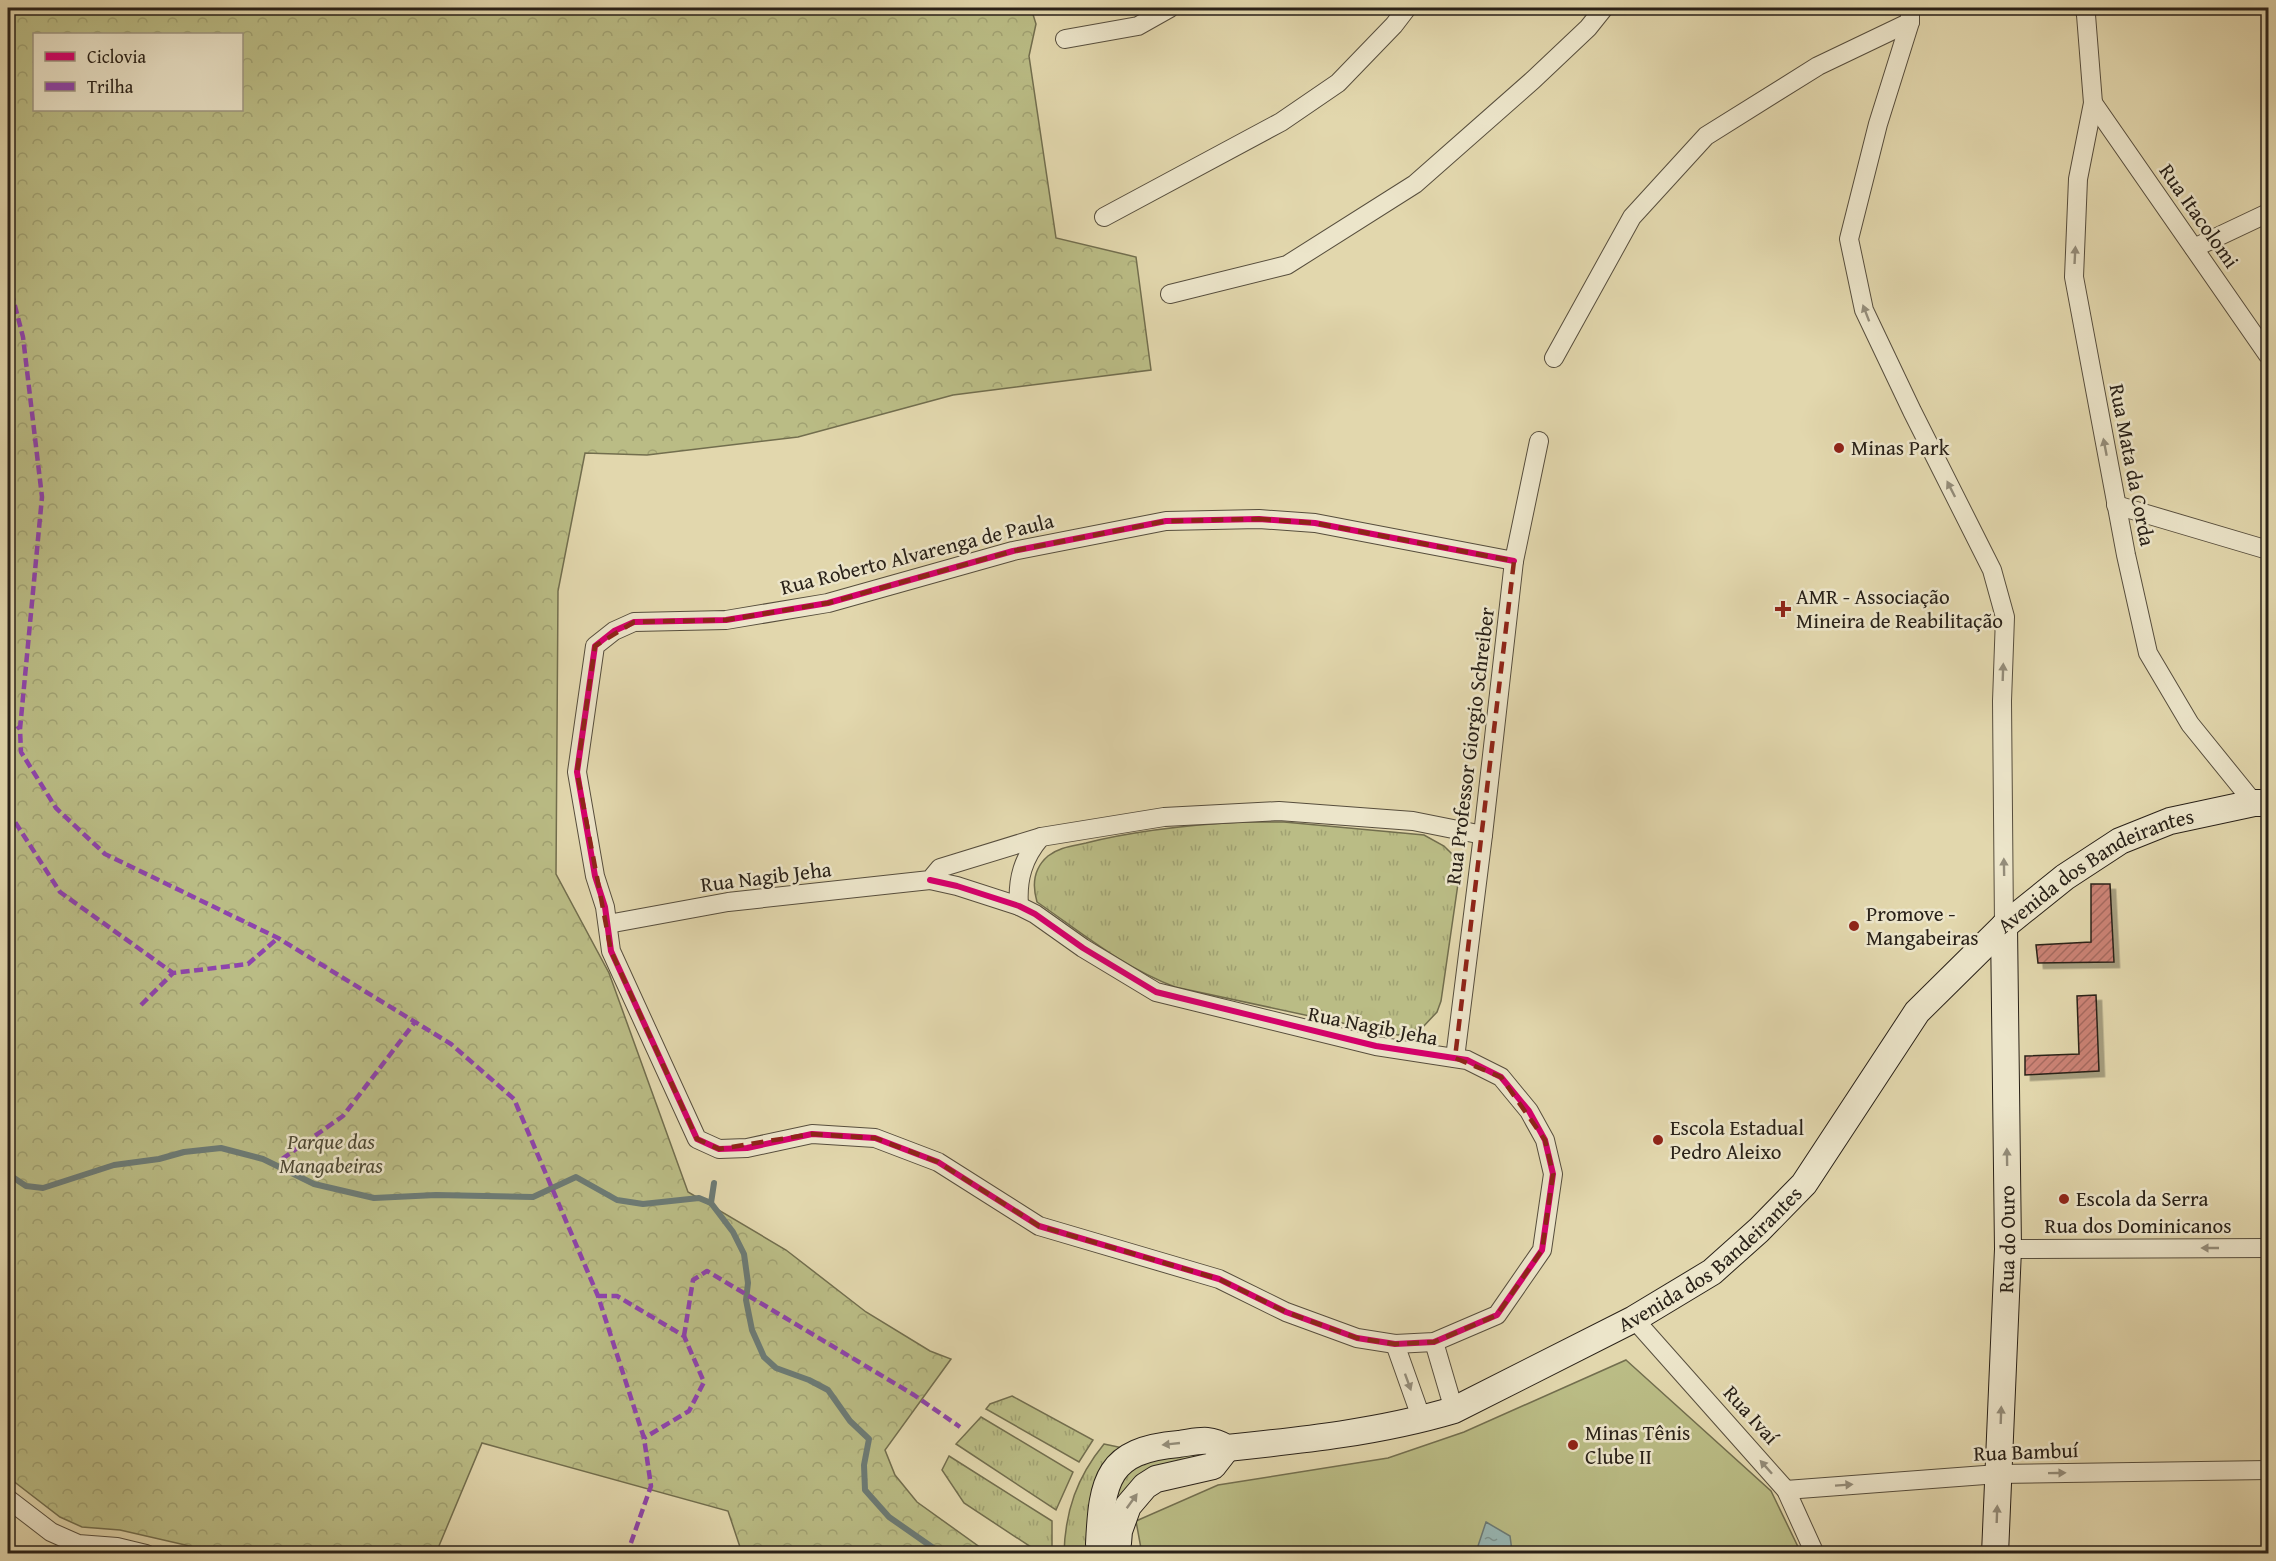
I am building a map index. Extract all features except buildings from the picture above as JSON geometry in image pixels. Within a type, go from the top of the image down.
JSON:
[{"type":"street","points":[[1065,39],[1138,26],[1170,8]]},
{"type":"street","points":[[1104,217],[1281,122],[1338,83],[1394,26],[1407,8]]},
{"type":"street","points":[[1170,294],[1287,265],[1415,184],[1533,80],[1588,28],[1604,8]]},
{"type":"street","points":[[2084,8],[2093,103]]},
{"type":"street","points":[[1554,358],[1632,217],[1706,136],[1818,66],[1910,15]]},
{"type":"street","points":[[1910,15],[1878,124],[1849,239],[1864,310],[1992,570],[2005,617],[2002,701],[2004,926]]},
{"type":"street","name":"Rua Itacolomi","points":[[2093,103],[2268,355]]},
{"type":"street","name":"Rua Mata da Corda","points":[[2093,103],[2078,179],[2074,277],[2116,505],[2148,653],[2190,724],[2261,803]]},
{"type":"street","points":[[2194,248],[2268,213]]},
{"type":"street","name":"Rua Professor Giorgio Schreiber","points":[[1455,1058],[1514,561],[1539,441]]},
{"type":"street","points":[[2116,505],[2268,550]]},
{"type":"street","name":"Rua Roberto Alvarenga de Paula","points":[[1434,1342],[1395,1344],[1357,1338],[1286,1312],[1219,1279],[1040,1226],[938,1162],[875,1138],[812,1134],[747,1148],[719,1149],[697,1140],[611,951],[608,924],[595,876],[577,772],[595,646],[614,631],[634,622],[726,620],[828,603],[1013,551],[1166,521],[1259,519],[1315,523],[1514,561]]},
{"type":"street","name":"Avenida dos Bandeirantes","points":[[1111,1554],[1118,1543],[1120,1524],[1128,1506],[1145,1486],[1156,1479],[1214,1466],[1227,1448],[1333,1437],[1422,1420],[1454,1410],[1634,1319],[1712,1272],[1759,1230],[1804,1184],[1917,1012],[2004,926],[2065,878],[2120,841],[2170,821],[2261,803]]},
{"type":"street","points":[[930,880],[940,867],[1041,837],[1164,817],[1279,811],[1413,821],[1483,835]]},
{"type":"street","points":[[1019,906],[1019,880],[1022,867],[1041,837]]},
{"type":"street","name":"Rua Nagib Jeha","points":[[608,924],[728,902],[930,880],[957,886],[1019,906],[1156,992],[1376,1047],[1467,1060],[1501,1077],[1528,1111],[1545,1140],[1553,1174],[1542,1250],[1497,1315],[1434,1342]]},
{"type":"street","name":"Rua do Ouro","points":[[1995,1554],[2008,1250],[2004,926]]},
{"type":"street","points":[[1962,965],[1976,966],[2004,979]]},
{"type":"street","name":"Rua dos Dominicanos","points":[[2008,1250],[2268,1248]]},
{"type":"street","name":"Rua Ivaí","points":[[1634,1319],[1786,1490],[1815,1554]]},
{"type":"street","points":[[1434,1342],[1454,1410]]},
{"type":"street","points":[[1395,1344],[1422,1420]]},
{"type":"street","name":"Rua Bambuí","points":[[1786,1490],[1998,1474],[2268,1470]]},
{"type":"street","points":[[8,1499],[51,1532],[78,1544],[117,1547],[146,1554]]},
{"type":"highlighted area","points":[[1259,519],[1315,523],[1514,561],[1455,1058],[1501,1077],[1545,1140],[1553,1174],[1542,1250],[1497,1315],[1434,1342],[1395,1344],[1357,1338],[1286,1312],[1219,1279],[1039,1226],[938,1162],[875,1138],[812,1134],[719,1149],[697,1139],[611,951],[577,772],[595,646],[634,622],[726,620],[828,603],[1013,551],[1166,521]]},
{"type":"green space","name":"Parque das Mangabeiras","points":[[8,8],[1031,8],[1036,24],[1029,56],[1056,238],[1136,257],[1151,370],[953,395],[798,437],[647,455],[585,453],[558,591],[556,874],[609,973],[688,1192],[786,1250],[866,1312],[930,1351],[951,1359],[885,1450],[895,1475],[917,1502],[988,1553],[742,1553],[728,1511],[482,1443],[436,1553],[220,1553],[120,1530],[82,1527],[60,1517],[8,1477]]},
{"type":"green space","points":[[1241,822],[1284,822],[1424,835],[1444,846],[1451,853],[1460,870],[1441,1001],[1437,1012],[1421,1029],[1398,1035],[1175,987],[1121,960],[1037,902],[1035,877],[1037,871],[1048,856],[1061,849],[1144,831]]},
{"type":"green space","name":"Minas Tênis Clube II","points":[[1626,1360],[1771,1491],[1801,1553],[1142,1554],[1136,1521],[1218,1485],[1388,1458],[1464,1432]]},
{"type":"green space","points":[[1012,1396],[1093,1440],[1079,1462],[986,1409],[990,1404]]},
{"type":"green space","points":[[981,1417],[1073,1472],[1056,1510],[956,1444]]},
{"type":"green space","points":[[1104,1444],[1128,1449],[1094,1553],[1064,1554],[1067,1523],[1074,1495],[1086,1469]]},
{"type":"green space","points":[[1219,1450],[1131,1491],[1106,1510],[1129,1464]]},
{"type":"green space","points":[[949,1456],[1052,1521],[1052,1553],[1040,1553],[964,1503],[942,1470]]},
{"type":"water","points":[[1486,1522],[1510,1536],[1512,1551],[1526,1548],[1527,1553],[1484,1553],[1477,1549]]},
{"type":"waterway","points":[[8,1174],[26,1186],[43,1188],[114,1165],[159,1159],[184,1152],[221,1148],[263,1159],[314,1184],[374,1198],[436,1195],[533,1197],[576,1177],[617,1200],[643,1204],[699,1198],[711,1203],[733,1232],[744,1254],[748,1283],[746,1300],[752,1330],[764,1357],[776,1368],[809,1380],[828,1390],[850,1421],[869,1439],[864,1465],[865,1490],[889,1517],[942,1554]]},
{"type":"waterway","points":[[711,1203],[714,1183]]},
{"type":"marked path","points":[[8,279],[23,337],[42,497],[20,729],[21,752],[56,808],[105,854],[278,938],[451,1044],[514,1099],[598,1296],[644,1438],[651,1486],[627,1554]]},
{"type":"marked path","points":[[8,716],[20,729]]},
{"type":"marked path","points":[[8,811],[60,892],[173,973],[248,964],[278,938]]},
{"type":"marked path","points":[[141,1005],[173,973]]},
{"type":"marked path","points":[[282,1159],[343,1116],[415,1022]]},
{"type":"marked path","points":[[684,1336],[693,1280],[707,1271],[914,1395],[960,1427]]},
{"type":"marked path","points":[[598,1296],[617,1296],[684,1336],[704,1382],[689,1411],[644,1438]]},
{"type":"cycle path","points":[[930,880],[957,886],[1019,906],[1156,992],[1376,1046],[1467,1060],[1501,1077],[1529,1111],[1545,1140],[1553,1174],[1542,1250],[1497,1315],[1434,1342],[1395,1344],[1357,1338],[1286,1312],[1219,1279],[1039,1226],[938,1162],[875,1138],[812,1134],[747,1148],[719,1149],[697,1139],[611,951],[605,907],[595,876],[577,772],[595,646],[614,631],[634,622],[726,620],[828,603],[1013,551],[1166,521],[1259,519],[1315,523],[1514,561]]},
{"type":"place","name":"Minas Park","points":[[1839,448]]},
{"type":"place","name":"AMR - Associação Mineira de Reabilitação","points":[[1783,609]]},
{"type":"place","name":"Promove - Mangabeiras","points":[[1854,926]]},
{"type":"place","name":"Escola Estadual Pedro Aleixo","points":[[1658,1140]]},
{"type":"place","name":"Escola da Serra","points":[[2064,1199]]},
{"type":"place","name":"Minas Tênis Clube II","points":[[1573,1445]]}]
